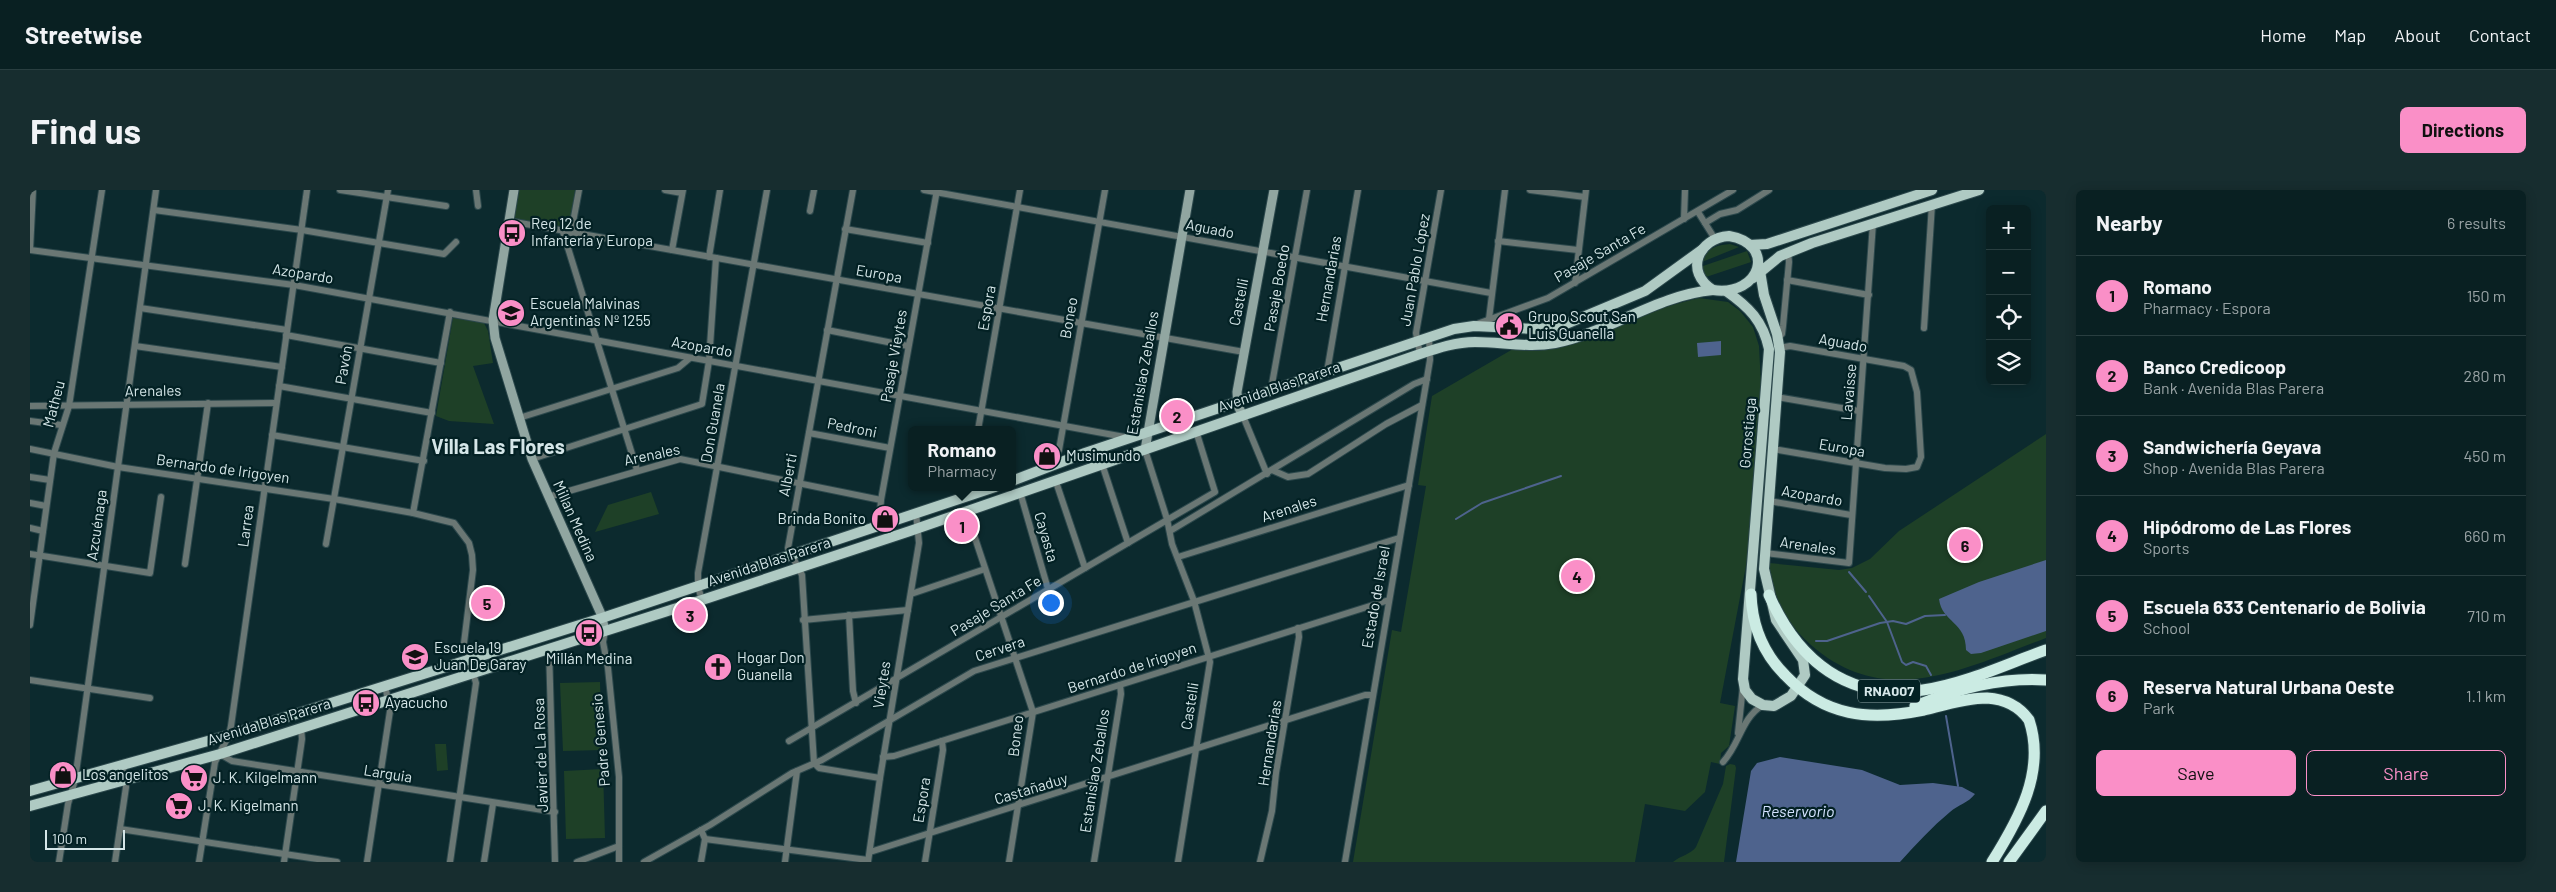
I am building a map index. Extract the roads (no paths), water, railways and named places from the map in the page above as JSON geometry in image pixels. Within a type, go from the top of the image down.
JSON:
[{"type":"highway","name":"RNA007","points":[[1751,594],[1752,616],[1758,638],[1774,662],[1798,689],[1816,701],[1846,712],[1862,715],[1892,714],[1942,695],[1982,684],[2012,680],[2046,680]]},
{"type":"highway","name":"RNA007","points":[[1769,595],[1786,628],[1811,659],[1834,675],[1865,688],[1896,692],[1925,690],[2046,650]]},
{"type":"highway","points":[[1892,714],[1974,699],[1994,699],[2014,705],[2033,726],[2041,752],[2040,781],[2034,795],[1992,862]]},
{"type":"highway","points":[[1997,862],[2041,792]]},
{"type":"highway","points":[[2009,862],[2046,811]]},
{"type":"main road","name":"Millan Medina","points":[[514,190],[493,320],[498,350],[532,459],[602,618]]},
{"type":"main road","name":"Estanislao Zeballos","points":[[1145,450],[1146,434],[1190,190]]},
{"type":"main road","name":"Castelli","points":[[1237,402],[1244,352],[1274,190]]},
{"type":"main road","points":[[1932,190],[1921,192],[1767,244],[1750,245],[1737,238],[1722,237],[1715,239],[1703,249],[1698,262],[1699,276],[1713,290],[1726,291],[1742,286],[1757,272],[1788,252],[1979,190]]},
{"type":"main road","name":"Gorostiaga","points":[[1750,245],[1756,255],[1757,272],[1778,343],[1777,397],[1765,553],[1765,577],[1780,627],[1805,664],[1805,675],[1798,689]]},
{"type":"main road","name":"Avenida Blas Parera","points":[[1016,480],[1062,461],[1428,337],[1474,326],[1548,329],[1559,327],[1621,303],[1661,282],[1703,249]]},
{"type":"main road","name":"Avenida Blas Parera","points":[[30,806],[220,754],[702,600],[919,528],[1055,479],[1145,450],[1431,350],[1468,342],[1555,343],[1580,336],[1686,294],[1713,290]]},
{"type":"main road","name":"Gorostiaga","points":[[1726,291],[1750,309],[1759,321],[1767,338],[1769,359],[1743,680]]},
{"type":"main road","points":[[1237,402],[1243,416]]},
{"type":"main road","points":[[1763,434],[1774,435]]},
{"type":"main road","name":"Avenida Blas Parera","points":[[30,791],[123,767],[229,735],[602,618],[879,527],[968,492]]},
{"type":"main road","name":"Padre Genesio","points":[[602,618],[604,631]]},
{"type":"main road","points":[[1743,680],[1748,695],[1763,705],[1774,706],[1782,703],[1798,689]]},
{"type":"street","points":[[30,250],[34,190]]},
{"type":"street","name":"Matheu","points":[[30,625],[33,581],[40,555],[54,453],[61,425],[69,406],[102,190]]},
{"type":"street","name":"Azcuénaga","points":[[59,862],[70,796],[75,780],[156,190]]},
{"type":"street","name":"Larrea","points":[[199,862],[215,762],[229,735],[307,190]]},
{"type":"street","points":[[340,190],[387,193],[446,206]]},
{"type":"street","points":[[476,190],[478,206]]},
{"type":"street","points":[[571,233],[579,190]]},
{"type":"street","points":[[665,190],[683,192],[672,250]]},
{"type":"street","points":[[532,459],[702,404],[709,361],[712,258],[720,190]]},
{"type":"street","name":"Don Guanela","points":[[702,600],[698,587],[767,190]]},
{"type":"street","points":[[810,211],[814,190]]},
{"type":"street","name":"Alberti","points":[[791,556],[788,543],[853,190]]},
{"type":"street","name":"Aguado","points":[[924,190],[1492,293]]},
{"type":"street","name":"Espora","points":[[979,426],[1020,190]]},
{"type":"street","name":"Boneo","points":[[1050,466],[1055,461],[1059,450],[1104,190]]},
{"type":"street","name":"Pasaje Boedo","points":[[1273,390],[1272,384],[1307,190]]},
{"type":"street","name":"Hernandarias","points":[[1327,372],[1343,266],[1358,190]]},
{"type":"street","name":"Juan Pablo López","points":[[1420,354],[1416,341],[1441,190]]},
{"type":"street","points":[[1489,319],[1504,190]]},
{"type":"street","points":[[1530,190],[1586,194],[1578,250],[1576,283]]},
{"type":"street","points":[[1684,219],[1685,190]]},
{"type":"street","name":"Pasaje Santa Fe","points":[[1474,326],[1548,298],[1733,190]]},
{"type":"street","points":[[1704,223],[1720,214],[1737,210],[1769,190]]},
{"type":"street","name":"Pasaje Vieytes","points":[[879,527],[880,500],[937,191]]},
{"type":"street","points":[[1921,192],[1928,206],[1924,328]]},
{"type":"street","name":"Pavón","points":[[326,544],[387,193]]},
{"type":"street","points":[[154,210],[302,230],[444,254],[456,242]]},
{"type":"street","points":[[1698,212],[1715,239]]},
{"type":"street","name":"Europa","points":[[509,221],[999,310],[1244,352]]},
{"type":"street","name":"Lavaisse","points":[[1849,563],[1873,223]]},
{"type":"street","points":[[845,229],[928,243]]},
{"type":"street","points":[[562,232],[637,470]]},
{"type":"street","points":[[1498,241],[1578,250]]},
{"type":"street","name":"Azopardo","points":[[30,250],[294,285],[450,312],[596,341],[982,412],[1064,424],[1131,438]]},
{"type":"street","name":"Gorostiaga","points":[[1778,343],[1782,334],[1788,280],[1788,252]]},
{"type":"street","points":[[1788,280],[1869,295]]},
{"type":"street","points":[[140,308],[287,333],[441,364]]},
{"type":"street","points":[[1510,311],[1507,320],[1515,328]]},
{"type":"street","points":[[413,513],[424,462],[450,312]]},
{"type":"street","points":[[827,330],[908,346]]},
{"type":"street","name":"Estado de Israel","points":[[1345,862],[1427,379],[1431,350],[1428,337]]},
{"type":"street","name":"Aguado","points":[[1778,343],[1904,366],[1911,370],[1915,379],[1921,457],[1917,467],[1906,469]]},
{"type":"street","points":[[135,346],[282,367]]},
{"type":"street","points":[[518,418],[611,387],[678,368],[690,358]]},
{"type":"street","points":[[1170,531],[1414,384],[1427,379]]},
{"type":"street","points":[[279,386],[432,413]]},
{"type":"street","points":[[1777,397],[1859,411]]},
{"type":"street","name":"Arenales","points":[[30,406],[276,402]]},
{"type":"street","points":[[186,564],[208,403]]},
{"type":"street","points":[[1243,416],[1270,472],[1288,477],[1308,474],[1386,424],[1422,405]]},
{"type":"street","points":[[30,421],[61,425]]},
{"type":"street","name":"Pasaje Santa Fe","points":[[789,741],[895,681],[1215,492],[1196,431]]},
{"type":"street","name":"Pedroni","points":[[809,432],[890,448]]},
{"type":"street","points":[[272,435],[424,462]]},
{"type":"street","name":"Bernardo de Irigoyen","points":[[30,449],[118,467],[334,498],[454,523],[469,543],[473,570],[464,643],[475,672]]},
{"type":"street","name":"Europa","points":[[1773,449],[1906,469]]},
{"type":"street","name":"Boneo","points":[[1059,450],[1062,461],[1070,474]]},
{"type":"street","name":"Estanislao Zeballos","points":[[1145,450],[1178,558]]},
{"type":"street","name":"Arenales","points":[[548,497],[680,459],[880,500]]},
{"type":"street","points":[[1102,464],[1128,543]]},
{"type":"street","points":[[30,477],[50,480]]},
{"type":"street","points":[[1055,479],[1085,568]]},
{"type":"street","name":"Arenales","points":[[1178,558],[1409,485]]},
{"type":"street","name":"Cayasta","points":[[1020,492],[1048,590]]},
{"type":"street","points":[[30,554],[150,573],[161,497]]},
{"type":"street","name":"Azopardo","points":[[1769,501],[1851,515]]},
{"type":"street","points":[[30,503],[46,506]]},
{"type":"street","points":[[966,511],[1001,618]]},
{"type":"street","name":"Vieytes","points":[[868,861],[895,681],[919,543],[916,513]]},
{"type":"street","points":[[30,528],[43,531]]},
{"type":"street","name":"Cervera","points":[[644,862],[710,825],[797,771],[974,671],[1399,538]]},
{"type":"street","name":"Arenales","points":[[1765,553],[1849,563]]},
{"type":"street","points":[[791,556],[802,575],[803,620],[814,763],[818,768],[880,778]]},
{"type":"street","name":"Castelli","points":[[1178,558],[1194,601],[1210,656],[1209,676],[1178,862]]},
{"type":"street","points":[[911,594],[985,569]]},
{"type":"street","name":"Bernardo de Irigoyen","points":[[883,758],[1388,600]]},
{"type":"street","points":[[803,620],[908,610]]},
{"type":"street","points":[[849,615],[853,691],[856,703]]},
{"type":"street","name":"Boneo","points":[[1001,618],[1032,712],[1009,862]]},
{"type":"street","name":"Hernandarias","points":[[1260,862],[1272,811],[1298,628]]},
{"type":"street","name":"Padre Genesio","points":[[604,631],[603,642],[608,668],[619,777],[619,862]]},
{"type":"street","name":"Javier de La Rosa","points":[[549,648],[556,862]]},
{"type":"street","points":[[450,862],[476,683],[475,672]]},
{"type":"street","points":[[30,680],[88,687],[150,698]]},
{"type":"street","points":[[1738,737],[1743,680]]},
{"type":"street","points":[[367,862],[390,711],[385,685]]},
{"type":"street","name":"Estanislao Zeballos","points":[[1094,862],[1109,778],[1121,694],[1120,685]]},
{"type":"street","name":"Castañaduy","points":[[870,852],[1109,778],[1365,695],[1372,695]]},
{"type":"street","points":[[1723,762],[1732,753],[1738,737],[1751,714],[1763,705]]},
{"type":"street","points":[[284,862],[302,739],[300,728]]},
{"type":"street","name":"Espora","points":[[925,862],[943,750],[942,741]]},
{"type":"street","name":"Larguia","points":[[220,754],[232,761],[493,804],[555,812]]},
{"type":"street","points":[[115,862],[126,781],[123,767]]},
{"type":"street","points":[[785,862],[797,771]]},
{"type":"street","points":[[484,862],[493,804]]},
{"type":"street","points":[[710,825],[716,839]]},
{"type":"street","points":[[120,829],[338,862]]},
{"type":"street","points":[[701,830],[705,839],[701,862]]},
{"type":"street","points":[[705,839],[868,861]]},
{"type":"street","points":[[577,862],[619,846]]},
{"type":"water","points":[[1721,341],[1721,355],[1698,357],[1697,343]]},
{"type":"water","points":[[2046,560],[2046,631],[1981,653],[1971,654],[1966,650],[1962,633],[1944,613],[1939,599],[1979,582]]},
{"type":"water","name":"Reservorio","points":[[1780,757],[1862,770],[1900,785],[1933,783],[1962,787],[1975,794],[1943,818],[1900,862],[1736,862],[1751,771],[1757,763]]},
{"type":"waterway","points":[[1456,519],[1482,503],[1561,476]]},
{"type":"waterway","points":[[1849,572],[1866,592]]},
{"type":"waterway","points":[[1869,596],[1887,622],[1902,662],[1906,665],[1913,662],[1926,666],[1931,675]]},
{"type":"waterway","points":[[1816,641],[1827,641],[1880,623],[1893,621],[1906,624],[1925,616],[1945,615]]},
{"type":"waterway","points":[[1946,716],[1958,786]]},
{"type":"place","name":"Reg 12 de Infantería y Europa","points":[[512,233]]},
{"type":"place","name":"Escuela Malvinas Argentinas Nº 1255","points":[[511,313]]},
{"type":"place","name":"Grupo Scout San Luis Guanella","points":[[1509,326]]},
{"type":"place","name":"Banco Credicoop","points":[[1177,416]]},
{"type":"place","name":"Musimundo","points":[[1047,456]]},
{"type":"place","name":"Brinda Bonito","points":[[885,519]]},
{"type":"place","name":"Romano","points":[[962,526]]},
{"type":"place","name":"Reserva Natural Urbana Oeste","points":[[1965,545]]},
{"type":"place","name":"Hipódromo de Las Flores","points":[[1577,576]]},
{"type":"place","name":"Escuela 633 Centenario de Bolivia","points":[[487,603]]},
{"type":"place","name":"Sandwichería Geyava","points":[[690,615]]},
{"type":"place","name":"Millán Medina","points":[[589,633]]},
{"type":"place","name":"Escuela 19 Juan De Garay","points":[[415,657]]},
{"type":"place","name":"Hogar Don Guanella","points":[[718,667]]},
{"type":"place","name":"Ayacucho","points":[[366,703]]},
{"type":"place","name":"Los angelitos","points":[[63,775]]},
{"type":"place","name":"J. K. Kilgelmann","points":[[194,778]]},
{"type":"place","name":"J. K. Kigelmann","points":[[179,806]]},
{"type":"district","name":"Villa Las Flores","points":[[498,447]]}]
